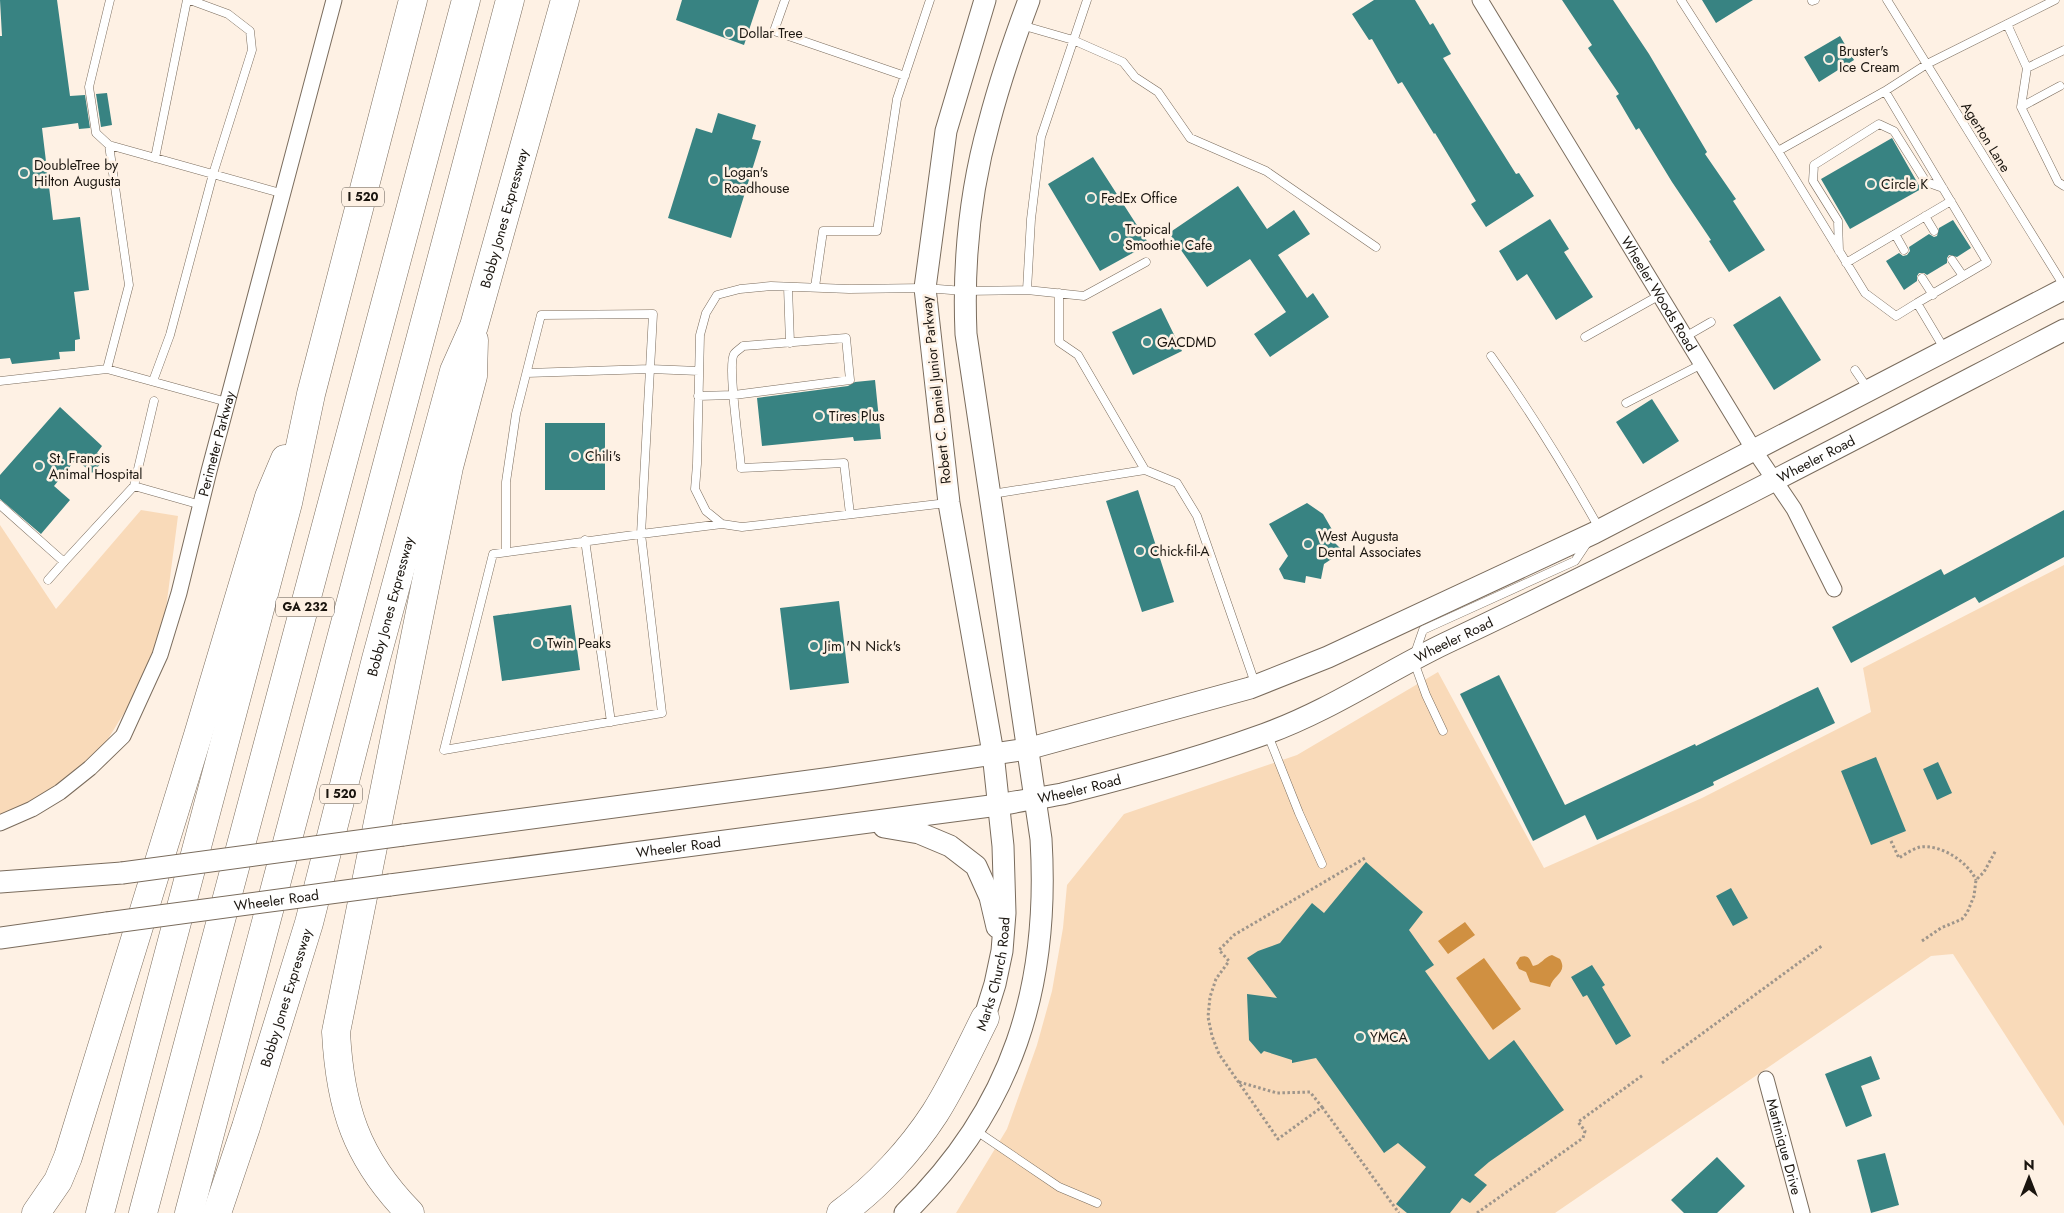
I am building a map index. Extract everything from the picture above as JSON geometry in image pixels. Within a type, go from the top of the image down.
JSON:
[{"type":"highway","name":"I 520","points":[[100,1213],[288,503],[311,394],[413,0]]},
{"type":"highway","name":"GA 232","points":[[143,1213],[466,0]]},
{"type":"highway","name":"GA 232","points":[[189,1213],[510,0]]},
{"type":"highway","name":"Bobby Jones Expressway","points":[[217,1213],[246,1127],[309,923],[376,659],[454,371],[474,326],[565,0]]},
{"type":"highway","points":[[410,1213],[388,1191],[354,1134],[342,1092],[336,1032],[449,466],[473,376],[474,326]]},
{"type":"highway","points":[[36,1213],[58,1181],[68,1157],[269,497],[311,394]]},
{"type":"highway","points":[[840,1213],[857,1201],[882,1177],[935,1113],[985,1018]]},
{"type":"main road","name":"Robert C. Daniel Junior Parkway","points":[[985,0],[946,131],[925,288],[949,503],[993,753]]},
{"type":"main road","points":[[905,1213],[941,1176],[975,1130],[1012,1056],[1024,1024],[1033,988],[1042,920],[1044,883],[1041,839],[966,334],[964,291],[974,193],[988,123],[1029,0]]},
{"type":"main road","points":[[0,882],[122,873],[944,762],[1027,749],[1256,686],[1328,657],[1597,531],[2064,288]]},
{"type":"main road","name":"Wheeler Road","points":[[0,938],[998,805],[1035,797],[1058,795],[1131,776],[1267,733],[1350,696],[1413,659],[1514,611],[1774,481],[2064,330]]},
{"type":"main road","name":"Marks Church Road","points":[[857,1213],[920,1152],[946,1113],[962,1084],[985,1018],[1002,951],[1006,880],[993,753]]},
{"type":"main road","points":[[861,823],[919,832],[950,846],[976,866],[990,897],[1002,951]]},
{"type":"street","name":"Perimeter Parkway","points":[[0,823],[32,809],[60,792],[90,768],[123,736],[160,655],[179,593],[200,505],[334,0]]},
{"type":"street","name":"Wheeler Woods Road","points":[[1480,0],[1754,450],[1794,510],[1834,589]]},
{"type":"street","name":"Martinique Drive","points":[[1766,1079],[1802,1213]]},
{"type":"lane","points":[[110,0],[89,86],[96,132],[109,145],[284,194]]},
{"type":"lane","points":[[153,381],[170,335],[212,174],[252,50],[250,30],[228,14],[188,0],[155,158]]},
{"type":"lane","points":[[785,0],[774,31],[905,76]]},
{"type":"lane","points":[[815,287],[823,232],[877,231],[897,99],[930,0]]},
{"type":"lane","points":[[1027,290],[1031,219],[1041,137],[1087,0]]},
{"type":"lane","points":[[1681,0],[1778,151],[1865,293],[1896,316],[1987,262],[1886,91]]},
{"type":"lane","name":"Agerton Lane","points":[[1887,0],[2064,288]]},
{"type":"lane","points":[[1778,151],[1886,91],[1927,64],[2055,0]]},
{"type":"lane","points":[[2007,24],[2027,68],[2021,107],[2058,182],[2064,186]]},
{"type":"lane","points":[[1020,25],[1074,40],[1123,62],[1136,77],[1158,92],[1190,138],[1266,171],[1376,247]]},
{"type":"lane","points":[[2027,68],[2064,50]]},
{"type":"lane","points":[[2021,107],[2060,86]]},
{"type":"lane","points":[[1839,251],[1838,222],[1813,181],[1814,165],[1879,124],[1894,131],[1926,182],[1943,188]]},
{"type":"lane","points":[[108,369],[129,285],[109,145]]},
{"type":"lane","points":[[1846,263],[1951,201]]},
{"type":"lane","points":[[1925,216],[1934,231]]},
{"type":"lane","points":[[1895,234],[1904,250]]},
{"type":"lane","points":[[1952,260],[1963,276]]},
{"type":"lane","points":[[722,524],[706,511],[695,489],[700,335],[706,313],[717,295],[740,289],[815,287],[925,288],[964,291],[1027,290],[1084,296],[1146,262]]},
{"type":"lane","points":[[1922,278],[1933,295]]},
{"type":"lane","points":[[788,287],[790,343]]},
{"type":"lane","points":[[1059,293],[1059,342],[1078,355],[1145,470]]},
{"type":"lane","points":[[1585,336],[1660,295]]},
{"type":"lane","points":[[1917,303],[1945,350]]},
{"type":"lane","points":[[506,552],[506,482],[516,414],[541,315],[653,314],[641,534],[662,714],[444,750],[493,554],[585,540],[641,534],[722,524],[755,526],[949,503]]},
{"type":"lane","points":[[1685,337],[1711,322]]},
{"type":"lane","points":[[698,396],[734,395],[850,380],[846,338],[742,346],[733,355],[731,368],[734,395],[742,468],[844,463],[850,514]]},
{"type":"lane","points":[[1443,730],[1426,695],[1413,659],[1423,630],[1575,561],[1597,531],[1578,490],[1491,356]]},
{"type":"lane","points":[[1626,403],[1702,364]]},
{"type":"lane","points":[[0,381],[108,369],[227,402]]},
{"type":"lane","points":[[527,373],[650,369],[699,371]]},
{"type":"lane","points":[[1855,370],[1869,389]]},
{"type":"lane","points":[[48,580],[134,486],[154,401]]},
{"type":"lane","points":[[990,494],[1145,470],[1177,483],[1197,516],[1256,686]]},
{"type":"lane","points":[[134,486],[200,505]]},
{"type":"lane","points":[[0,506],[64,562]]},
{"type":"lane","points":[[585,540],[611,722]]},
{"type":"lane","points":[[1267,733],[1322,864]]},
{"type":"lane","points":[[975,1130],[1059,1187],[1097,1203]]},
{"type":"path","points":[[1891,841],[1899,858],[1920,847],[1936,848],[1946,852],[1968,868],[1976,880]]},
{"type":"path","points":[[1922,941],[1941,928],[1962,919],[1967,913],[1972,905],[1976,880],[1984,872],[1996,850]]},
{"type":"path","points":[[1322,1106],[1278,1139],[1219,1054],[1210,1026],[1210,997],[1216,979],[1229,961],[1219,950],[1234,936],[1365,858]]},
{"type":"path","points":[[1662,1063],[1823,946]]},
{"type":"path","points":[[1477,1213],[1583,1138],[1585,1131],[1578,1122],[1643,1075]]},
{"type":"path","points":[[1239,1082],[1277,1093],[1310,1092],[1399,1213]]},
{"type":"shaded area","points":[[141,510],[178,516],[160,655],[90,768],[0,823],[0,525],[56,609]]},
{"type":"shaded area","points":[[2064,565],[2064,1126],[1953,954],[1931,956],[1555,1213],[956,1213],[1007,1129],[1037,1045],[1052,991],[1063,928],[1067,885],[1124,814],[1297,755],[1438,672],[1544,868],[1702,798],[1871,712],[1863,668]]},
{"type":"shaded area","points":[[1465,922],[1475,935],[1448,954],[1438,941]]},
{"type":"shaded area","points":[[1552,955],[1560,959],[1562,968],[1550,987],[1530,982],[1526,972],[1519,969],[1516,963],[1520,957],[1525,956],[1529,958],[1533,966]]},
{"type":"shaded area","points":[[1484,958],[1521,1009],[1493,1030],[1456,978]]},
{"type":"building","name":"DoubleTree by Hilton Augusta","points":[[0,0],[57,0],[70,96],[85,95],[90,128],[79,129],[78,123],[42,128],[53,220],[80,217],[89,290],[74,292],[80,339],[75,340],[75,351],[59,352],[60,359],[12,364],[10,358],[0,359],[0,36],[2,36]]},
{"type":"building","name":"Dollar Tree","points":[[682,0],[759,0],[744,45],[676,20]]},
{"type":"building","points":[[1374,0],[1415,0],[1430,25],[1433,23],[1451,54],[1443,58],[1516,174],[1519,173],[1534,196],[1486,227],[1471,204],[1476,201],[1435,133],[1402,82],[1398,84],[1372,39],[1369,40],[1352,14]]},
{"type":"building","points":[[1562,0],[1613,0],[1649,54],[1707,152],[1705,154],[1736,199],[1733,201],[1765,250],[1729,272],[1709,241],[1711,240],[1639,128],[1636,130],[1616,96],[1619,94],[1588,48],[1592,45]]},
{"type":"building","points":[[1702,0],[1753,0],[1716,23]]},
{"type":"building","name":"Bruster's Ice Cream","points":[[1840,36],[1854,60],[1819,82],[1804,57]]},
{"type":"building","points":[[107,93],[112,125],[101,127],[96,94]]},
{"type":"building","name":"Logan's Roadhouse","points":[[718,113],[756,125],[752,139],[761,141],[731,238],[668,218],[696,128],[712,133]]},
{"type":"building","name":"Circle K","points":[[1892,138],[1921,189],[1850,229],[1821,179]]},
{"type":"building","points":[[1093,157],[1149,244],[1100,271],[1048,184]]},
{"type":"building","points":[[1238,186],[1267,229],[1294,210],[1310,234],[1278,255],[1307,298],[1313,293],[1329,317],[1270,357],[1254,334],[1286,312],[1250,259],[1207,287],[1169,233]]},
{"type":"building","points":[[1550,219],[1569,249],[1564,252],[1593,297],[1556,320],[1527,274],[1517,281],[1499,251]]},
{"type":"building","name":"Circle K","points":[[1953,220],[1971,248],[1957,257],[1949,255],[1947,263],[1927,275],[1919,273],[1917,281],[1904,290],[1886,261],[1899,253],[1903,256],[1907,255],[1910,251],[1909,247],[1929,234],[1934,237],[1937,236],[1939,228]]},
{"type":"building","points":[[1780,296],[1821,360],[1774,390],[1733,325]]},
{"type":"building","name":"GACDMD","points":[[1161,308],[1182,351],[1133,375],[1112,332]]},
{"type":"building","name":"Tires Plus","points":[[875,380],[881,439],[854,441],[853,437],[762,446],[757,398],[848,386],[855,382]]},
{"type":"building","points":[[1652,399],[1679,441],[1643,464],[1616,422]]},
{"type":"building","name":"St. Francis Animal Hospital","points":[[60,407],[102,446],[97,453],[105,459],[92,473],[76,459],[54,486],[70,500],[41,534],[0,499],[0,475]]},
{"type":"building","name":"Chili's","points":[[545,423],[605,423],[605,490],[545,490]]},
{"type":"building","name":"Chick-fil-A","points":[[1138,490],[1174,602],[1142,612],[1106,501]]},
{"type":"building","name":"West Augusta Dental Associates","points":[[1307,503],[1323,514],[1334,533],[1331,539],[1340,548],[1333,558],[1324,564],[1321,579],[1306,576],[1305,583],[1284,579],[1279,569],[1288,556],[1269,524]]},
{"type":"building","points":[[2064,510],[2064,557],[1979,603],[1975,597],[1851,663],[1832,627],[1941,569],[1944,575]]},
{"type":"building","name":"Jim 'N Nick's","points":[[839,601],[849,683],[790,690],[780,608]]},
{"type":"building","name":"Twin Peaks","points":[[571,605],[580,670],[502,681],[493,616]]},
{"type":"building","points":[[1499,675],[1565,805],[1695,744],[1696,746],[1818,687],[1835,723],[1713,782],[1714,785],[1597,840],[1585,815],[1533,841],[1460,694]]},
{"type":"building","points":[[1876,757],[1906,831],[1871,845],[1841,771]]},
{"type":"building","points":[[1938,762],[1952,793],[1937,800],[1923,769]]},
{"type":"building","name":"YMCA","points":[[1366,862],[1423,912],[1409,930],[1434,965],[1425,971],[1489,1060],[1514,1040],[1564,1110],[1489,1162],[1474,1175],[1487,1185],[1470,1203],[1462,1198],[1450,1213],[1407,1213],[1396,1204],[1426,1167],[1398,1143],[1384,1153],[1316,1058],[1292,1063],[1292,1060],[1264,1051],[1261,1054],[1249,1040],[1247,994],[1277,998],[1247,958],[1258,951],[1280,943],[1312,903],[1324,913]]},
{"type":"building","points":[[1731,888],[1748,918],[1733,926],[1716,896]]},
{"type":"building","points":[[1592,965],[1605,985],[1602,987],[1631,1036],[1616,1045],[1587,995],[1583,997],[1571,977]]},
{"type":"building","points":[[1871,1056],[1880,1079],[1861,1086],[1872,1116],[1846,1127],[1825,1074]]},
{"type":"building","points":[[1885,1153],[1899,1205],[1871,1213],[1857,1160]]},
{"type":"building","points":[[1717,1157],[1745,1186],[1717,1213],[1684,1213],[1671,1200]]},
{"type":"place","name":"Dollar Tree","points":[[729,33]]},
{"type":"place","name":"Bruster's Ice Cream","points":[[1829,59]]},
{"type":"place","name":"DoubleTree by Hilton Augusta","points":[[24,173]]},
{"type":"place","name":"Logan's Roadhouse","points":[[714,180]]},
{"type":"place","name":"Circle K","points":[[1871,184]]},
{"type":"place","name":"FedEx Office","points":[[1091,198]]},
{"type":"place","name":"Tropical Smoothie Cafe","points":[[1115,237]]},
{"type":"place","name":"GACDMD","points":[[1147,342]]},
{"type":"place","name":"Tires Plus","points":[[819,416]]},
{"type":"place","name":"Chili's","points":[[575,456]]},
{"type":"place","name":"St. Francis Animal Hospital","points":[[39,466]]},
{"type":"place","name":"West Augusta Dental Associates","points":[[1308,544]]},
{"type":"place","name":"Chick-fil-A","points":[[1140,551]]},
{"type":"place","name":"Twin Peaks","points":[[537,643]]},
{"type":"place","name":"Jim 'N Nick's","points":[[814,646]]},
{"type":"place","name":"YMCA","points":[[1360,1037]]}]
